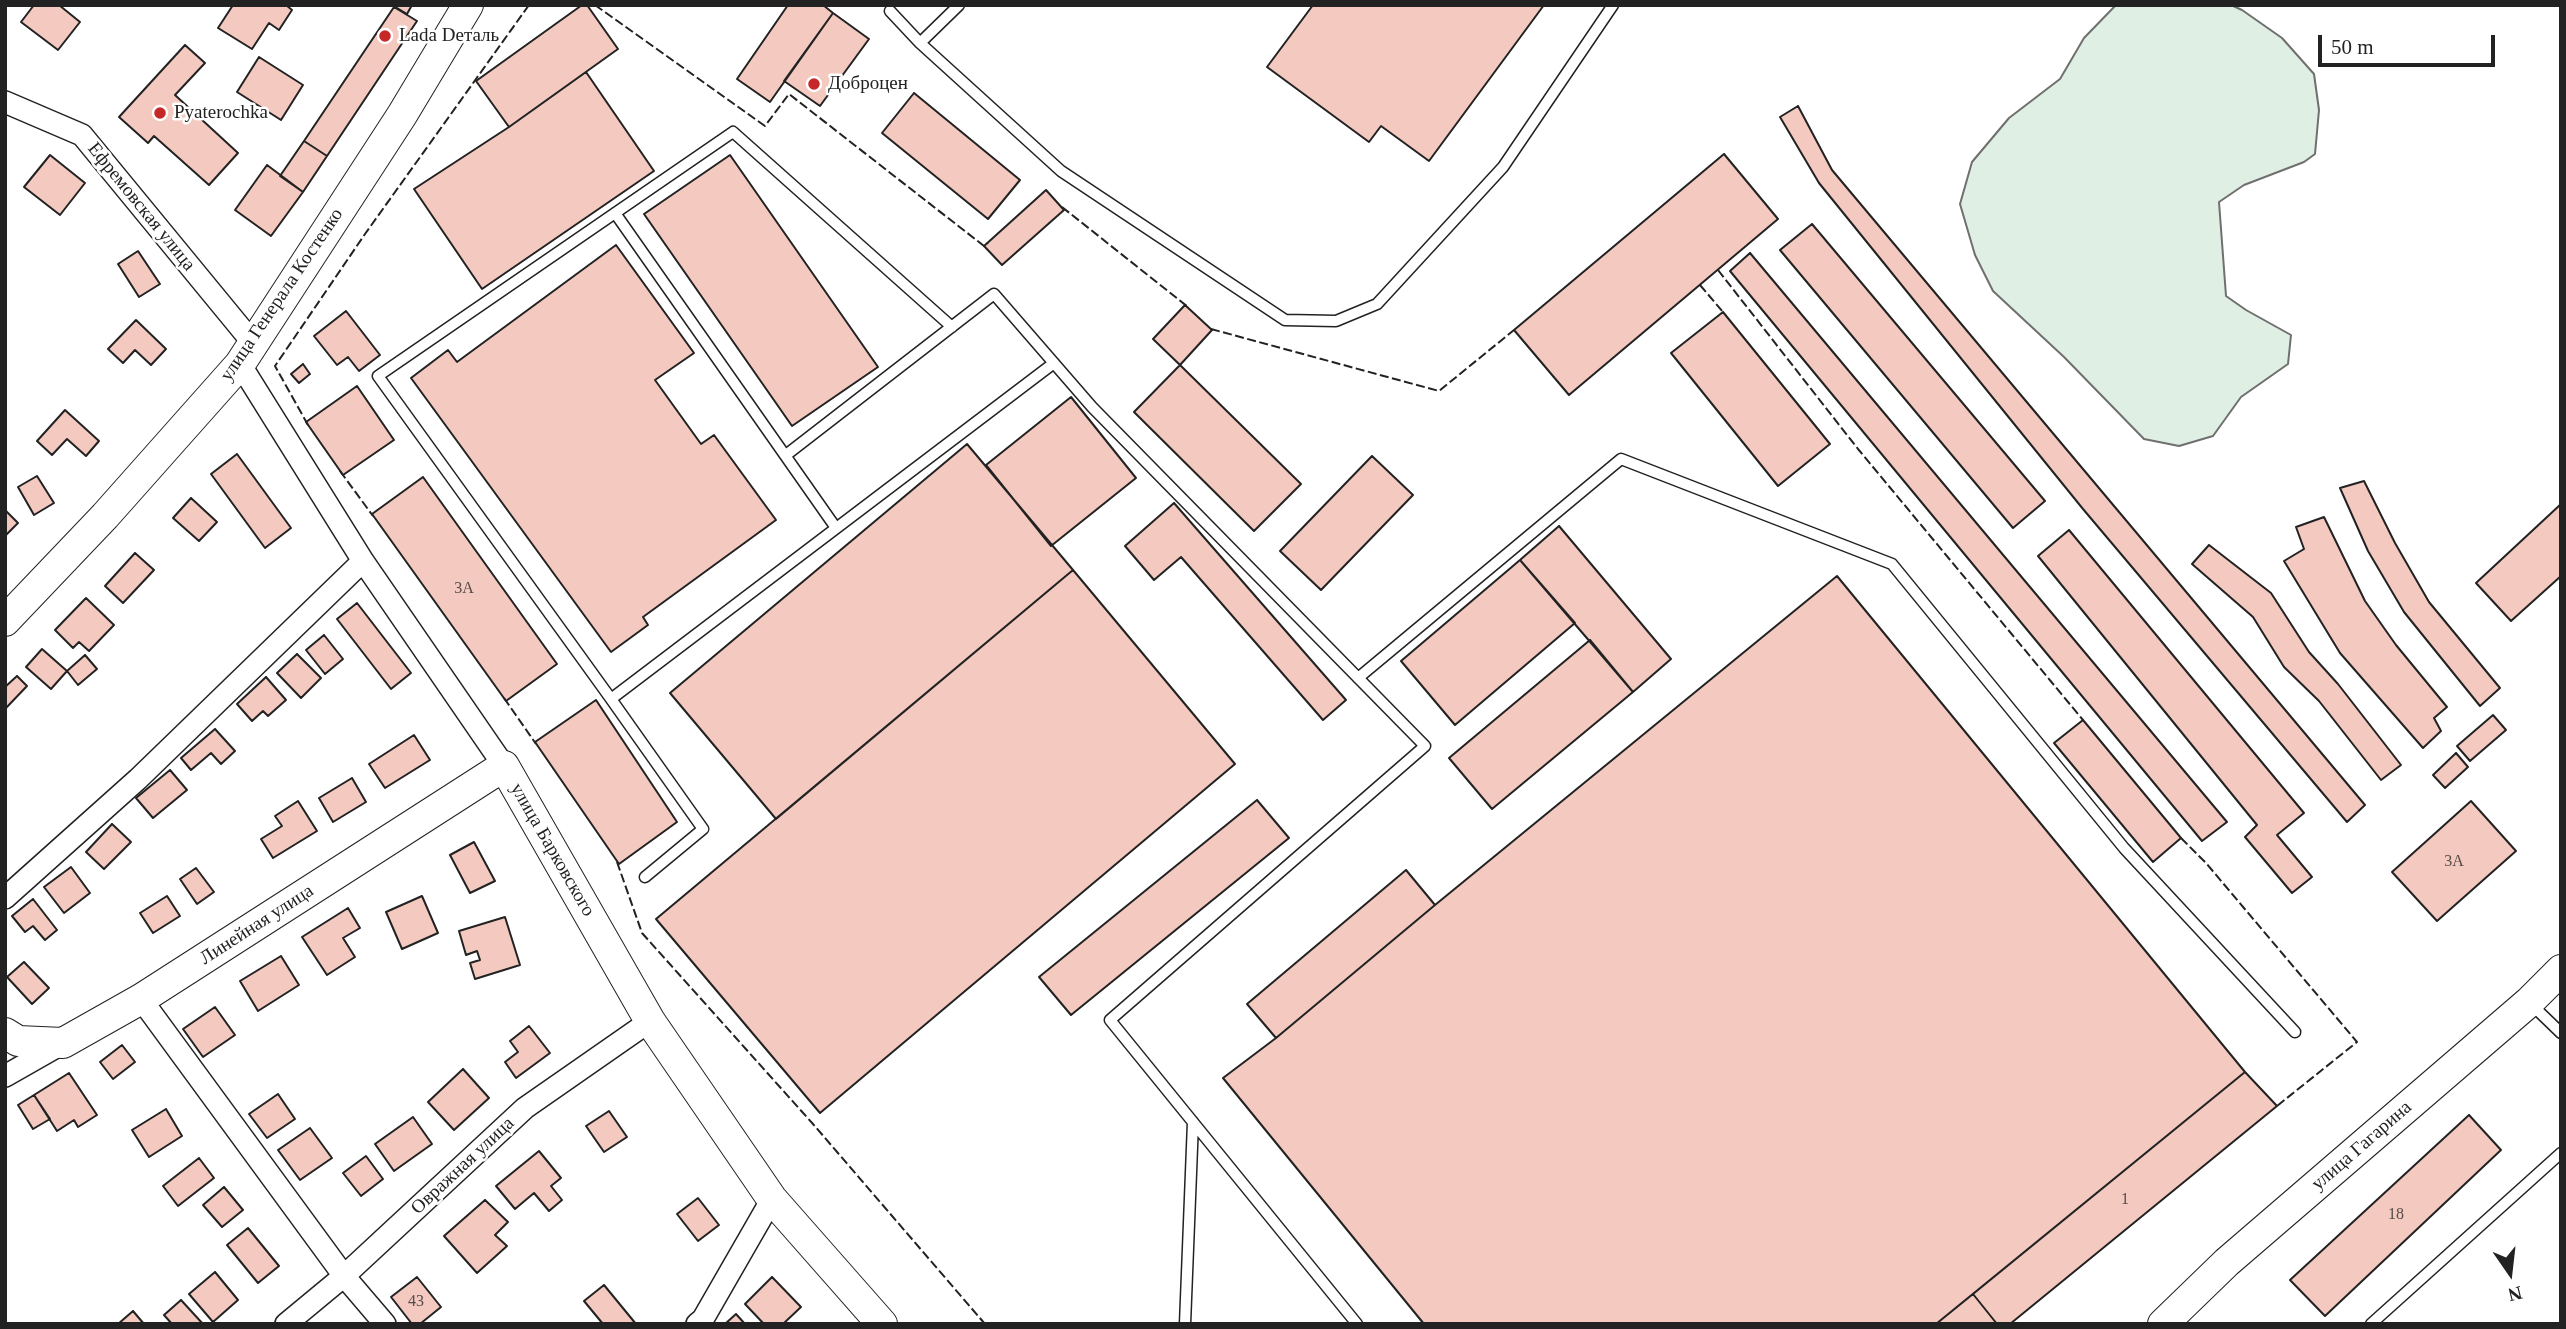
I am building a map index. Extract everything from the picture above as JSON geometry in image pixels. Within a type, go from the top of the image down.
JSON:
[{"type":"main road","name":"улица Генерала Костенко","points":[[5,621],[105,516],[247,354],[402,115],[468,5]]},
{"type":"main road","name":"Линейная улица","points":[[63,1043],[141,999],[504,766]]},
{"type":"main road","name":"улица Барковского","points":[[504,766],[650,1021],[772,1199],[881,1324]]},
{"type":"main road","name":"улица Гагарина","points":[[2163,1324],[2227,1262],[2529,1002],[2561,970]]},
{"type":"main road","points":[[5,1032],[18,1041],[63,1043]]},
{"type":"street","name":"Ефремовская улица","points":[[5,102],[82,135],[247,354]]},
{"type":"street","name":"улица Барковского","points":[[247,354],[363,561],[504,766]]},
{"type":"street","points":[[5,898],[138,779],[363,561]]},
{"type":"street","points":[[141,999],[344,1276],[385,1324]]},
{"type":"street","name":"Овражная улица","points":[[286,1324],[344,1276],[525,1108],[650,1021]]},
{"type":"street","name":"Линейная улица","points":[[5,1076],[63,1043]]},
{"type":"street","points":[[698,1324],[772,1199]]},
{"type":"lane","points":[[920,43],[959,5]]},
{"type":"lane","points":[[890,10],[920,43],[1061,171],[1285,320],[1336,321],[1377,304],[1503,167],[1613,5]]},
{"type":"lane","points":[[645,877],[703,829],[378,376],[733,132],[952,327]]},
{"type":"lane","points":[[615,213],[836,528]]},
{"type":"lane","points":[[786,455],[994,294],[1092,407],[1425,746],[1110,1020],[1357,1324]]},
{"type":"lane","points":[[611,699],[1054,363]]},
{"type":"lane","points":[[1358,678],[1621,459],[1892,564],[2124,848],[2295,1032]]},
{"type":"lane","points":[[2529,1002],[2561,1033]]},
{"type":"lane","points":[[1185,1324],[1193,1122]]},
{"type":"lane","points":[[2371,1324],[2561,1153]]},
{"type":"green space","points":[[2116,5],[2231,5],[2282,38],[2314,74],[2319,110],[2315,154],[2304,162],[2244,185],[2219,202],[2226,296],[2291,335],[2288,364],[2241,397],[2213,436],[2179,446],[2144,439],[2064,357],[1993,291],[1975,255],[1960,204],[1972,162],[2009,118],[2060,79],[2084,38]]},
{"type":"building","points":[[34,5],[59,5],[80,22],[58,50],[21,22]]},
{"type":"building","points":[[233,5],[286,5],[292,10],[279,30],[269,23],[252,49],[218,28]]},
{"type":"building","points":[[392,5],[412,5],[407,14]]},
{"type":"building","points":[[582,5],[587,5],[618,49],[509,127],[476,81]]},
{"type":"building","points":[[788,5],[823,5],[833,13],[770,102],[737,79]]},
{"type":"building","points":[[1313,5],[1544,5],[1429,161],[1381,126],[1369,142],[1267,67]]},
{"type":"building","points":[[394,7],[417,21],[327,156],[304,141]]},
{"type":"building","points":[[833,13],[869,39],[820,106],[784,81]]},
{"type":"building","points":[[185,45],[205,63],[175,95],[238,153],[209,185],[154,136],[148,143],[119,117]]},
{"type":"building","points":[[259,57],[303,85],[281,120],[237,92]]},
{"type":"building","points":[[586,72],[654,171],[482,289],[414,189],[509,127]]},
{"type":"building","points":[[914,93],[1020,180],[988,219],[882,133]]},
{"type":"building","points":[[1798,106],[1832,170],[2365,805],[2347,822],[2083,509],[1819,183],[1780,117]]},
{"type":"building","points":[[304,141],[327,156],[303,192],[280,176]]},
{"type":"building","points":[[1724,154],[1778,219],[1569,395],[1514,330]]},
{"type":"building","points":[[50,155],[85,183],[60,215],[24,187]]},
{"type":"building","points":[[730,155],[878,367],[792,426],[644,214]]},
{"type":"building","points":[[267,165],[303,192],[271,236],[235,210]]},
{"type":"building","points":[[1046,190],[1064,210],[1002,265],[984,246]]},
{"type":"building","points":[[1812,224],[2045,501],[2013,528],[1780,250]]},
{"type":"building","points":[[616,245],[694,353],[655,380],[701,444],[714,435],[776,520],[643,617],[648,625],[611,652],[411,378],[448,350],[457,362]]},
{"type":"building","points":[[138,251],[160,284],[139,297],[118,264]]},
{"type":"building","points":[[1750,253],[2227,822],[2202,841],[1730,271]]},
{"type":"building","points":[[1185,305],[1212,330],[1180,365],[1153,339]]},
{"type":"building","points":[[346,311],[380,355],[359,371],[348,357],[337,365],[314,336]]},
{"type":"building","points":[[1723,312],[1830,444],[1778,486],[1671,353]]},
{"type":"building","points":[[136,320],[166,349],[151,365],[135,350],[123,363],[108,349]]},
{"type":"building","points":[[303,364],[310,374],[299,383],[291,374]]},
{"type":"building","points":[[1180,365],[1301,484],[1254,531],[1134,412]]},
{"type":"building","points":[[357,386],[394,440],[343,475],[306,422]]},
{"type":"building","points":[[1071,397],[1136,478],[1051,546],[986,465]]},
{"type":"building","points":[[65,410],[99,441],[86,456],[67,439],[52,455],[37,441]]},
{"type":"building","points":[[967,444],[1073,570],[776,819],[670,693]]},
{"type":"building","points":[[237,454],[291,528],[265,548],[211,474]]},
{"type":"building","points":[[1372,456],[1413,495],[1321,590],[1280,551]]},
{"type":"building","points":[[37,476],[54,503],[34,515],[18,487]]},
{"type":"building","points":[[423,477],[557,664],[506,701],[372,514]]},
{"type":"building","points":[[2364,481],[2429,602],[2500,688],[2480,706],[2404,612],[2368,551],[2340,488]]},
{"type":"building","points":[[191,498],[217,522],[199,541],[173,518]]},
{"type":"building","points":[[1174,503],[1346,700],[1323,720],[1181,557],[1154,580],[1125,546]]},
{"type":"building","points":[[2561,504],[2561,576],[2511,621],[2476,583]]},
{"type":"building","points":[[5,510],[18,523],[5,536]]},
{"type":"building","points":[[2324,517],[2365,601],[2396,645],[2447,707],[2434,718],[2441,731],[2423,748],[2340,653],[2284,561],[2304,549],[2296,527]]},
{"type":"building","points":[[1559,526],[1671,659],[1633,692],[1520,560]]},
{"type":"building","points":[[2069,530],[2304,813],[2277,835],[2312,877],[2292,893],[2245,837],[2257,825],[2038,556]]},
{"type":"building","points":[[2209,545],[2271,593],[2309,652],[2338,684],[2401,765],[2381,780],[2319,701],[2284,667],[2253,617],[2192,564]]},
{"type":"building","points":[[135,553],[154,570],[123,603],[105,586]]},
{"type":"building","points":[[1520,560],[1575,623],[1455,725],[1401,661]]},
{"type":"building","points":[[1073,570],[1235,764],[820,1113],[656,919]]},
{"type":"building","points":[[1837,576],[2245,1072],[1936,1324],[1424,1324],[1223,1078],[1276,1038]]},
{"type":"building","points":[[86,598],[114,625],[89,651],[79,642],[73,648],[55,630]]},
{"type":"building","points":[[357,603],[411,673],[391,689],[337,619]]},
{"type":"building","points":[[324,635],[343,659],[325,674],[306,650]]},
{"type":"building","points":[[1590,640],[1633,692],[1492,809],[1449,758]]},
{"type":"building","points":[[42,649],[67,671],[51,689],[26,667]]},
{"type":"building","points":[[297,654],[321,678],[301,698],[277,673]]},
{"type":"building","points":[[85,655],[97,669],[78,685],[67,671]]},
{"type":"building","points":[[17,676],[27,686],[6,708],[5,687]]},
{"type":"building","points":[[266,677],[286,700],[268,716],[263,711],[252,721],[237,704]]},
{"type":"building","points":[[596,700],[677,822],[619,864],[535,742]]},
{"type":"building","points":[[2493,715],[2506,730],[2470,761],[2457,746]]},
{"type":"building","points":[[2083,720],[2181,838],[2153,862],[2054,743]]},
{"type":"building","points":[[215,729],[235,751],[221,764],[211,753],[191,770],[181,758]]},
{"type":"building","points":[[414,735],[430,760],[385,788],[369,764]]},
{"type":"building","points":[[2456,753],[2468,767],[2445,788],[2433,775]]},
{"type":"building","points":[[170,770],[187,790],[153,818],[136,798]]},
{"type":"building","points":[[352,778],[366,802],[333,822],[319,798]]},
{"type":"building","points":[[1257,800],[1289,838],[1071,1015],[1039,977]]},
{"type":"building","points":[[298,801],[317,831],[273,858],[261,839],[282,826],[275,816]]},
{"type":"building","points":[[2471,801],[2516,851],[2437,921],[2392,872]]},
{"type":"building","points":[[112,824],[131,842],[104,869],[86,852]]},
{"type":"building","points":[[474,842],[495,881],[470,893],[450,855]]},
{"type":"building","points":[[71,867],[90,893],[64,913],[44,887]]},
{"type":"building","points":[[196,868],[214,892],[197,904],[180,879]]},
{"type":"building","points":[[1406,870],[1435,905],[1276,1038],[1247,1004]]},
{"type":"building","points":[[167,896],[180,916],[153,933],[140,913]]},
{"type":"building","points":[[422,896],[438,933],[402,949],[386,912]]},
{"type":"building","points":[[33,899],[57,930],[45,940],[33,926],[25,932],[12,916]]},
{"type":"building","points":[[348,908],[360,928],[343,938],[355,957],[327,975],[302,937]]},
{"type":"building","points":[[505,917],[520,965],[475,979],[470,963],[480,960],[477,951],[466,955],[459,931]]},
{"type":"building","points":[[281,956],[299,985],[258,1011],[240,981]]},
{"type":"building","points":[[24,962],[49,988],[32,1004],[7,977]]},
{"type":"building","points":[[215,1007],[235,1035],[203,1057],[183,1029]]},
{"type":"building","points":[[529,1026],[550,1053],[516,1078],[505,1062],[518,1052],[510,1041]]},
{"type":"building","points":[[122,1045],[135,1062],[113,1079],[100,1062]]},
{"type":"building","points":[[463,1069],[489,1098],[454,1130],[428,1102]]},
{"type":"building","points":[[2245,1072],[2277,1106],[2010,1324],[1997,1324],[1973,1294]]},
{"type":"building","points":[[69,1073],[97,1115],[78,1127],[74,1120],[57,1131],[34,1095]]},
{"type":"building","points":[[278,1094],[295,1119],[267,1138],[249,1114]]},
{"type":"building","points":[[34,1095],[50,1119],[33,1129],[18,1105]]},
{"type":"building","points":[[166,1109],[182,1136],[149,1157],[132,1130]]},
{"type":"building","points":[[609,1111],[627,1137],[604,1152],[586,1126]]},
{"type":"building","points":[[2469,1115],[2501,1150],[2325,1316],[2290,1280]]},
{"type":"building","points":[[413,1117],[432,1144],[394,1171],[375,1144]]},
{"type":"building","points":[[310,1128],[332,1158],[300,1180],[278,1150]]},
{"type":"building","points":[[539,1151],[561,1178],[551,1186],[562,1200],[549,1211],[534,1193],[515,1209],[496,1186]]},
{"type":"building","points":[[366,1156],[383,1179],[361,1196],[343,1173]]},
{"type":"building","points":[[199,1158],[214,1178],[178,1206],[163,1186]]},
{"type":"building","points":[[224,1187],[243,1210],[222,1227],[203,1205]]},
{"type":"building","points":[[698,1198],[719,1225],[698,1241],[677,1214]]},
{"type":"building","points":[[485,1200],[508,1222],[495,1235],[507,1246],[477,1273],[444,1236]]},
{"type":"building","points":[[248,1228],[279,1266],[258,1283],[227,1245]]},
{"type":"building","points":[[215,1272],[238,1300],[213,1322],[189,1294]]},
{"type":"building","points":[[417,1277],[441,1307],[420,1324],[412,1324],[391,1297]]},
{"type":"building","points":[[772,1277],[801,1307],[783,1324],[764,1324],[745,1304]]},
{"type":"building","points":[[604,1285],[636,1324],[603,1324],[584,1301]]},
{"type":"building","points":[[1973,1294],[1997,1324],[1936,1324]]},
{"type":"building","points":[[181,1300],[203,1324],[172,1324],[164,1315]]},
{"type":"building","points":[[133,1311],[144,1324],[118,1324]]},
{"type":"building","points":[[736,1314],[745,1324],[725,1324]]},
{"type":"fence","points":[[308,425],[275,366],[365,234],[529,5]]},
{"type":"fence","points":[[595,5],[765,126],[789,94],[984,246],[988,243]]},
{"type":"fence","points":[[1062,207],[1188,307]]},
{"type":"fence","points":[[1718,270],[1858,449],[2083,720]]},
{"type":"fence","points":[[1700,285],[1723,312]]},
{"type":"fence","points":[[1211,329],[1439,391],[1514,330]]},
{"type":"fence","points":[[340,471],[373,516]]},
{"type":"fence","points":[[504,698],[536,744]]},
{"type":"fence","points":[[2181,838],[2206,863],[2357,1042],[2277,1106]]},
{"type":"fence","points":[[617,862],[642,933],[813,1124],[985,1324]]},
{"type":"place","name":"Lada Dеталь","points":[[385,36]]},
{"type":"place","name":"Доброцен","points":[[814,84]]},
{"type":"place","name":"Pyaterochka","points":[[160,113]]}]
